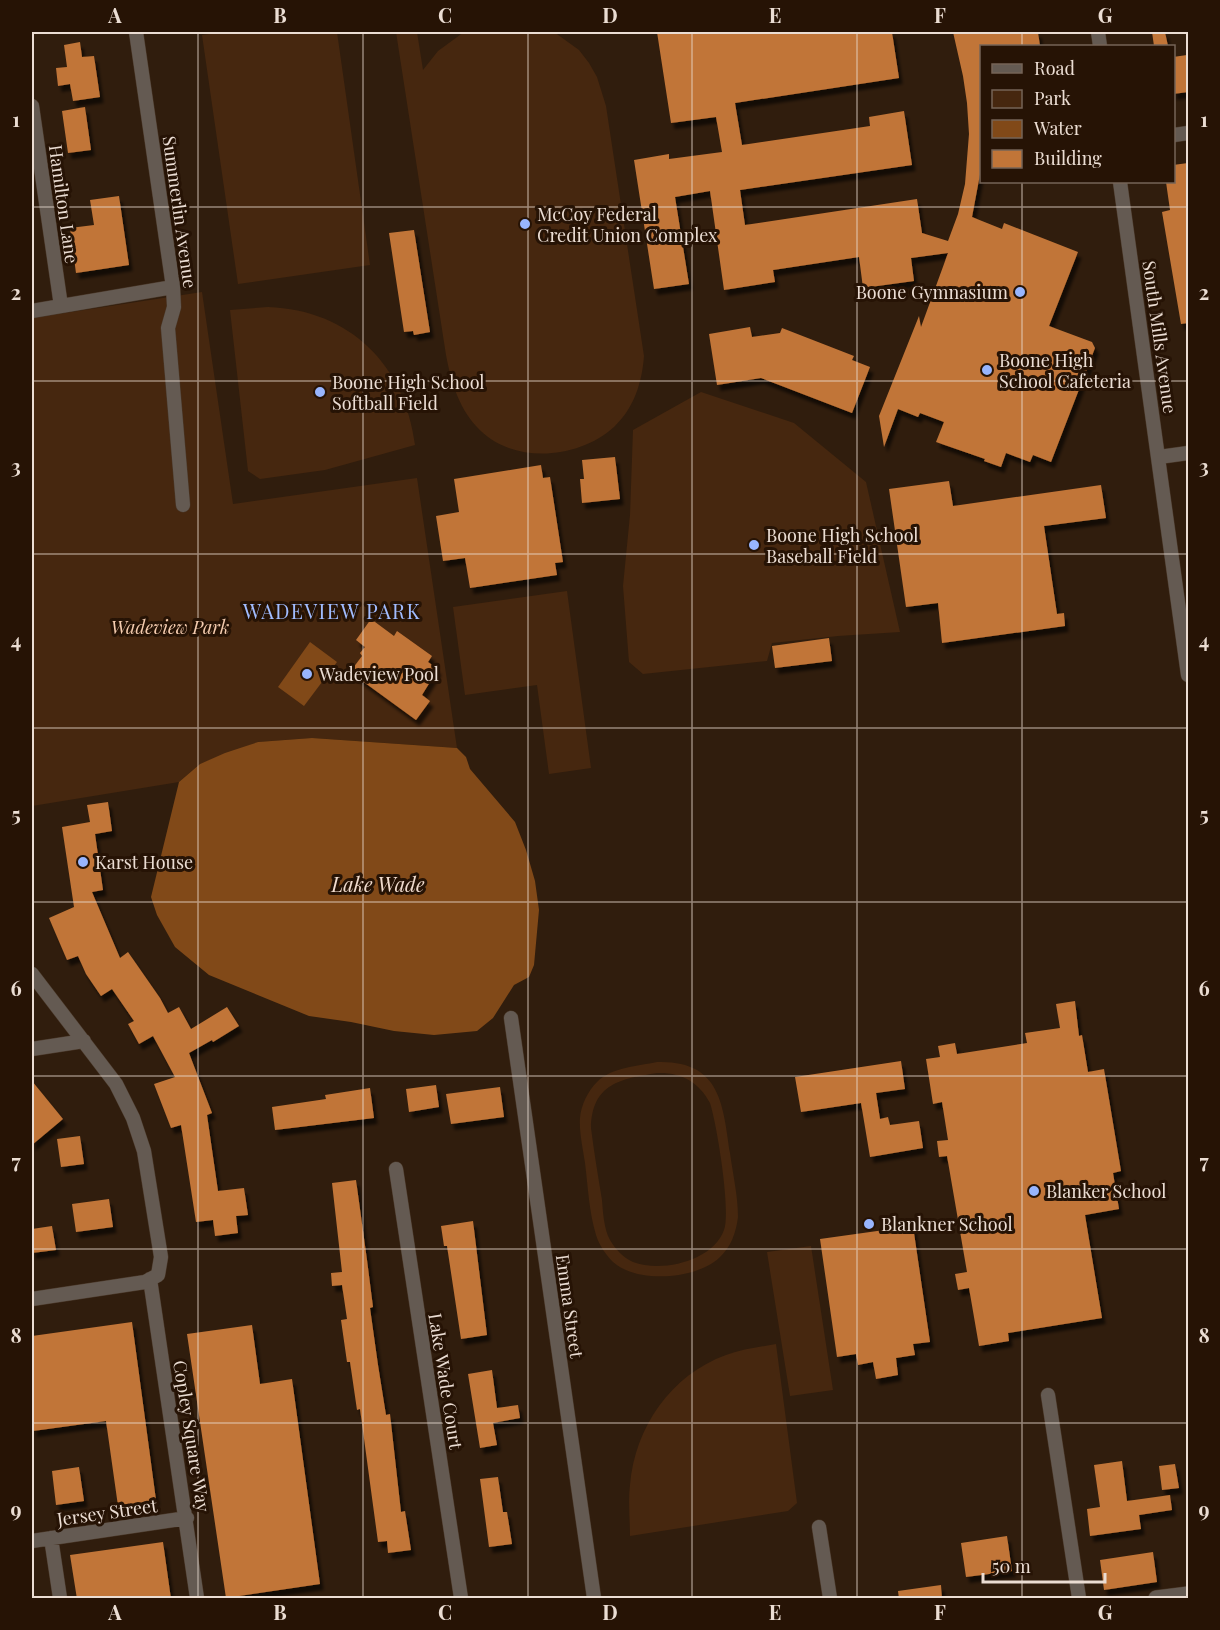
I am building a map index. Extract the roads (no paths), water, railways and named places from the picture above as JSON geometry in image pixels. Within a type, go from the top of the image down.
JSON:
[{"type":"street","name":"Summerlin Avenue","points":[[136,32],[173,287],[174,307],[168,328],[183,505]]},
{"type":"street","name":"Hamilton Lane","points":[[32,106],[61,306]]},
{"type":"street","name":"South Mills Avenue","points":[[1120,183],[1188,675]]},
{"type":"street","points":[[32,311],[173,287]]},
{"type":"street","points":[[1158,457],[1188,453]]},
{"type":"street","points":[[32,974],[116,1084],[133,1118],[144,1150],[161,1257],[154,1277],[145,1282],[32,1299]]},
{"type":"street","name":"Emma Street","points":[[510,1018],[594,1599]]},
{"type":"street","points":[[32,1049],[84,1041]]},
{"type":"street","name":"Lake Wade Court","points":[[396,1169],[461,1599]]},
{"type":"street","name":"Copley Square Way","points":[[154,1277],[197,1599]]},
{"type":"street","points":[[1048,1395],[1079,1599]]},
{"type":"street","name":"Jersey Street","points":[[32,1541],[187,1518]]},
{"type":"street","points":[[819,1527],[830,1599]]},
{"type":"street","points":[[51,1538],[60,1599]]},
{"type":"street","points":[[1156,1599],[1188,1594]]},
{"type":"water","name":"Wadeview Pool","points":[[310,642],[337,662],[304,706],[278,687]]},
{"type":"water","name":"Lake Wade","points":[[312,738],[457,748],[466,757],[470,769],[515,822],[535,881],[539,910],[534,965],[529,977],[514,985],[493,1018],[477,1031],[434,1035],[394,1031],[309,1016],[209,975],[175,947],[157,915],[151,897],[179,782],[200,764],[258,742]]},
{"type":"place","name":"McCoy Federal Credit Union Complex","points":[[525,224]]},
{"type":"place","name":"Boone Gymnasium","points":[[1020,292]]},
{"type":"place","name":"Boone High School Cafeteria","points":[[987,370]]},
{"type":"place","name":"Boone High School Softball Field","points":[[320,392]]},
{"type":"place","name":"Boone High School Baseball Field","points":[[754,545]]},
{"type":"place","name":"Wadeview Pool","points":[[307,674]]},
{"type":"place","name":"Karst House","points":[[83,862]]},
{"type":"place","name":"Blanker School","points":[[1034,1191]]},
{"type":"place","name":"Blankner School","points":[[869,1224]]},
{"type":"district","name":"WADEVIEW PARK","points":[[332,610]]},
{"type":"park label","name":"Wadeview Park","points":[[170,627]]}]
